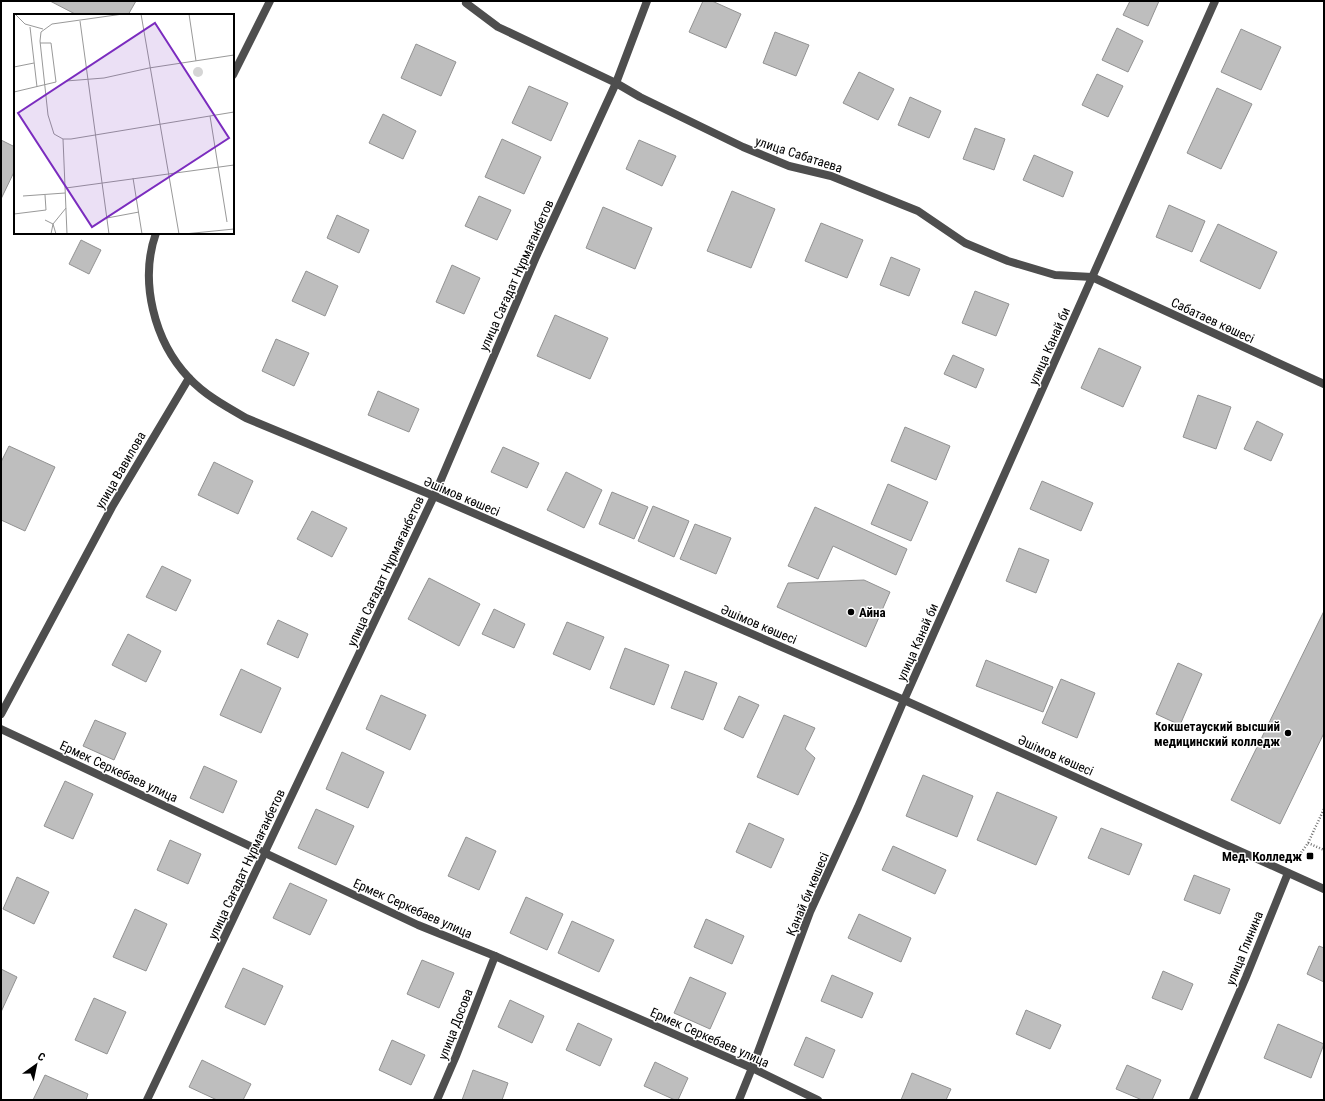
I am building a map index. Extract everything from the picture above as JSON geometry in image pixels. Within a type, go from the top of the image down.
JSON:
[{"type":"street","points":[[234,73],[270,1]]},
{"type":"street","name":"улица Сағадат Нұрмағанбетов","points":[[147,1100],[434,496],[536,257],[616,83],[647,1]]},
{"type":"street","name":"улица Канай би","points":[[904,700],[1215,1]]},
{"type":"street","name":"улица Сабатаева","points":[[466,3],[498,27],[616,83],[640,97],[743,147],[789,166],[831,176],[918,211],[965,243],[1008,262],[1056,275],[1092,278]]},
{"type":"street","points":[[156,234],[150,263],[152,307],[171,356],[189,378]]},
{"type":"street","name":"Сабатаев көшесі","points":[[1092,278],[1324,384]]},
{"type":"street","name":"Әшімов көшесі","points":[[189,378],[217,402],[246,418],[434,496],[904,700],[1324,889]]},
{"type":"street","name":"улица Вавилова","points":[[1,714],[112,507],[189,378]]},
{"type":"street","name":"Қанай би көшесі","points":[[739,1100],[810,912],[858,807],[904,700]]},
{"type":"street","name":"Ермек Серкебаев улица","points":[[1,729],[418,925],[495,956],[752,1068],[818,1100]]},
{"type":"street","name":"улица Глинина","points":[[1193,1100],[1246,977],[1288,873]]},
{"type":"street","name":"улица Досова","points":[[437,1100],[495,956]]},
{"type":"path","points":[[1288,873],[1308,842],[1324,809]]},
{"type":"path","points":[[1308,842],[1324,850]]},
{"type":"building","points":[[50,1],[136,1],[129,14],[75,14]]},
{"type":"building","points":[[703,1],[712,1],[741,14],[726,48],[689,32]]},
{"type":"building","points":[[1130,1],[1159,1],[1148,26],[1123,15]]},
{"type":"building","points":[[1117,28],[1143,41],[1128,72],[1102,60]]},
{"type":"building","points":[[1241,29],[1281,47],[1261,90],[1221,72]]},
{"type":"building","points":[[775,32],[809,45],[796,76],[763,63]]},
{"type":"building","points":[[416,44],[456,62],[441,96],[401,78]]},
{"type":"building","points":[[859,72],[894,89],[878,120],[843,103]]},
{"type":"building","points":[[1097,74],[1123,86],[1108,117],[1082,105]]},
{"type":"building","points":[[529,86],[568,103],[551,141],[512,123]]},
{"type":"building","points":[[1217,88],[1252,104],[1221,169],[1187,153]]},
{"type":"building","points":[[910,97],[941,111],[929,138],[898,125]]},
{"type":"building","points":[[383,114],[416,131],[403,159],[369,143]]},
{"type":"building","points":[[975,128],[1005,139],[994,170],[963,159]]},
{"type":"building","points":[[502,139],[541,157],[524,194],[485,177]]},
{"type":"building","points":[[1,140],[14,146],[14,172],[1,199]]},
{"type":"building","points":[[639,140],[676,156],[662,186],[626,169]]},
{"type":"building","points":[[1034,155],[1073,172],[1063,197],[1023,180]]},
{"type":"building","points":[[732,191],[775,209],[751,268],[707,251]]},
{"type":"building","points":[[479,196],[511,210],[497,240],[465,226]]},
{"type":"building","points":[[1169,205],[1205,221],[1192,252],[1156,237]]},
{"type":"building","points":[[603,207],[652,228],[635,269],[586,248]]},
{"type":"building","points":[[337,215],[369,230],[359,253],[327,238]]},
{"type":"building","points":[[821,223],[863,240],[847,278],[805,261]]},
{"type":"building","points":[[1218,224],[1277,252],[1260,289],[1200,261]]},
{"type":"building","points":[[81,240],[101,250],[89,274],[69,264]]},
{"type":"building","points":[[891,257],[920,269],[909,296],[880,285]]},
{"type":"building","points":[[452,265],[480,278],[464,314],[436,302]]},
{"type":"building","points":[[306,271],[338,286],[325,316],[292,301]]},
{"type":"building","points":[[975,291],[1009,304],[996,336],[962,323]]},
{"type":"building","points":[[555,315],[608,338],[590,379],[537,356]]},
{"type":"building","points":[[276,339],[309,353],[294,386],[262,371]]},
{"type":"building","points":[[1099,348],[1141,367],[1123,407],[1081,388]]},
{"type":"building","points":[[953,355],[984,369],[976,388],[944,374]]},
{"type":"building","points":[[378,391],[419,409],[409,432],[368,415]]},
{"type":"building","points":[[1198,395],[1231,407],[1216,449],[1183,437]]},
{"type":"building","points":[[1257,421],[1283,434],[1271,461],[1244,449]]},
{"type":"building","points":[[905,427],[950,446],[936,480],[891,461]]},
{"type":"building","points":[[9,446],[55,467],[25,531],[1,520],[1,462]]},
{"type":"building","points":[[503,447],[539,463],[527,488],[491,472]]},
{"type":"building","points":[[214,462],[253,481],[238,514],[198,495]]},
{"type":"building","points":[[566,472],[602,490],[584,528],[547,510]]},
{"type":"building","points":[[1042,481],[1093,503],[1081,531],[1030,509]]},
{"type":"building","points":[[888,484],[928,502],[911,541],[871,524]]},
{"type":"building","points":[[612,492],[648,507],[634,539],[599,524]]},
{"type":"building","points":[[653,506],[689,521],[674,557],[638,541]]},
{"type":"building","points":[[815,507],[907,549],[896,575],[833,546],[818,579],[788,566]]},
{"type":"building","points":[[312,511],[347,528],[332,557],[297,539]]},
{"type":"building","points":[[695,524],[731,538],[716,574],[680,559]]},
{"type":"building","points":[[1019,548],[1049,560],[1036,593],[1006,581]]},
{"type":"building","points":[[162,566],[191,580],[176,611],[146,597]]},
{"type":"building","points":[[429,578],[480,604],[459,646],[408,619]]},
{"type":"building","points":[[864,580],[890,592],[866,647],[777,607],[788,583]]},
{"type":"building","points":[[494,609],[525,624],[514,648],[482,634]]},
{"type":"building","points":[[1324,611],[1324,733],[1280,824],[1231,800]]},
{"type":"building","points":[[278,620],[308,634],[298,658],[267,644]]},
{"type":"building","points":[[567,622],[604,637],[590,670],[553,654]]},
{"type":"building","points":[[128,634],[161,651],[146,682],[112,665]]},
{"type":"building","points":[[625,648],[669,665],[654,705],[610,688]]},
{"type":"building","points":[[986,660],[1053,687],[1043,712],[976,686]]},
{"type":"building","points":[[1178,663],[1202,674],[1180,725],[1156,714]]},
{"type":"building","points":[[241,669],[281,688],[261,733],[220,715]]},
{"type":"building","points":[[685,671],[717,683],[703,720],[671,708]]},
{"type":"building","points":[[1061,679],[1095,693],[1077,738],[1042,723]]},
{"type":"building","points":[[381,695],[426,715],[410,750],[366,729]]},
{"type":"building","points":[[739,696],[759,705],[743,738],[724,729]]},
{"type":"building","points":[[784,715],[815,728],[805,749],[815,758],[798,795],[757,777]]},
{"type":"building","points":[[95,720],[126,733],[114,760],[83,746]]},
{"type":"building","points":[[342,752],[384,772],[368,808],[326,789]]},
{"type":"building","points":[[204,766],[237,781],[223,813],[190,798]]},
{"type":"building","points":[[923,775],[973,796],[957,837],[906,816]]},
{"type":"building","points":[[65,781],[93,794],[73,839],[44,826]]},
{"type":"building","points":[[997,792],[1057,817],[1036,865],[977,840]]},
{"type":"building","points":[[316,809],[354,826],[336,865],[298,848]]},
{"type":"building","points":[[749,823],[784,839],[771,868],[736,852]]},
{"type":"building","points":[[1101,828],[1142,844],[1129,875],[1088,858]]},
{"type":"building","points":[[466,837],[496,851],[479,890],[448,876]]},
{"type":"building","points":[[170,840],[201,854],[188,884],[157,870]]},
{"type":"building","points":[[893,846],[946,870],[935,894],[882,870]]},
{"type":"building","points":[[1194,875],[1230,889],[1220,914],[1184,900]]},
{"type":"building","points":[[17,877],[49,892],[34,924],[3,909]]},
{"type":"building","points":[[290,883],[327,900],[310,935],[273,918]]},
{"type":"building","points":[[526,897],[563,914],[547,950],[510,933]]},
{"type":"building","points":[[135,909],[167,924],[146,971],[113,957]]},
{"type":"building","points":[[859,914],[911,938],[901,962],[848,938]]},
{"type":"building","points":[[706,919],[744,936],[732,964],[694,947]]},
{"type":"building","points":[[572,921],[614,940],[599,972],[558,953]]},
{"type":"building","points":[[1319,946],[1324,948],[1324,982],[1307,974]]},
{"type":"building","points":[[422,960],[454,973],[439,1008],[407,994]]},
{"type":"building","points":[[243,968],[283,986],[265,1025],[225,1007]]},
{"type":"building","points":[[1,969],[17,977],[1,1012]]},
{"type":"building","points":[[1163,971],[1193,984],[1182,1010],[1152,998]]},
{"type":"building","points":[[832,975],[873,993],[862,1018],[821,1001]]},
{"type":"building","points":[[690,977],[726,993],[710,1029],[674,1013]]},
{"type":"building","points":[[94,998],[126,1012],[107,1054],[75,1040]]},
{"type":"building","points":[[510,1000],[544,1016],[532,1043],[498,1027]]},
{"type":"building","points":[[1026,1010],[1061,1025],[1050,1049],[1016,1034]]},
{"type":"building","points":[[578,1023],[612,1039],[600,1066],[566,1050]]},
{"type":"building","points":[[1278,1024],[1324,1044],[1311,1078],[1264,1058]]},
{"type":"building","points":[[806,1037],[835,1050],[823,1078],[794,1065]]},
{"type":"building","points":[[392,1040],[425,1055],[411,1085],[379,1070]]},
{"type":"building","points":[[202,1060],[251,1084],[243,1100],[217,1100],[189,1087]]},
{"type":"building","points":[[655,1062],[688,1078],[678,1100],[644,1086]]},
{"type":"building","points":[[1127,1065],[1161,1080],[1152,1100],[1142,1100],[1116,1089]]},
{"type":"building","points":[[473,1070],[508,1083],[502,1100],[462,1100]]},
{"type":"building","points":[[912,1073],[951,1089],[946,1100],[901,1100]]},
{"type":"building","points":[[45,1075],[88,1094],[86,1100],[33,1100]]},
{"type":"place","name":"Айна","points":[[851,612]]},
{"type":"place","name":"Кокшетауский высший медицинский колледж","points":[[1288,733]]},
{"type":"place","name":"Мед. Колледж","points":[[1310,856]]}]
